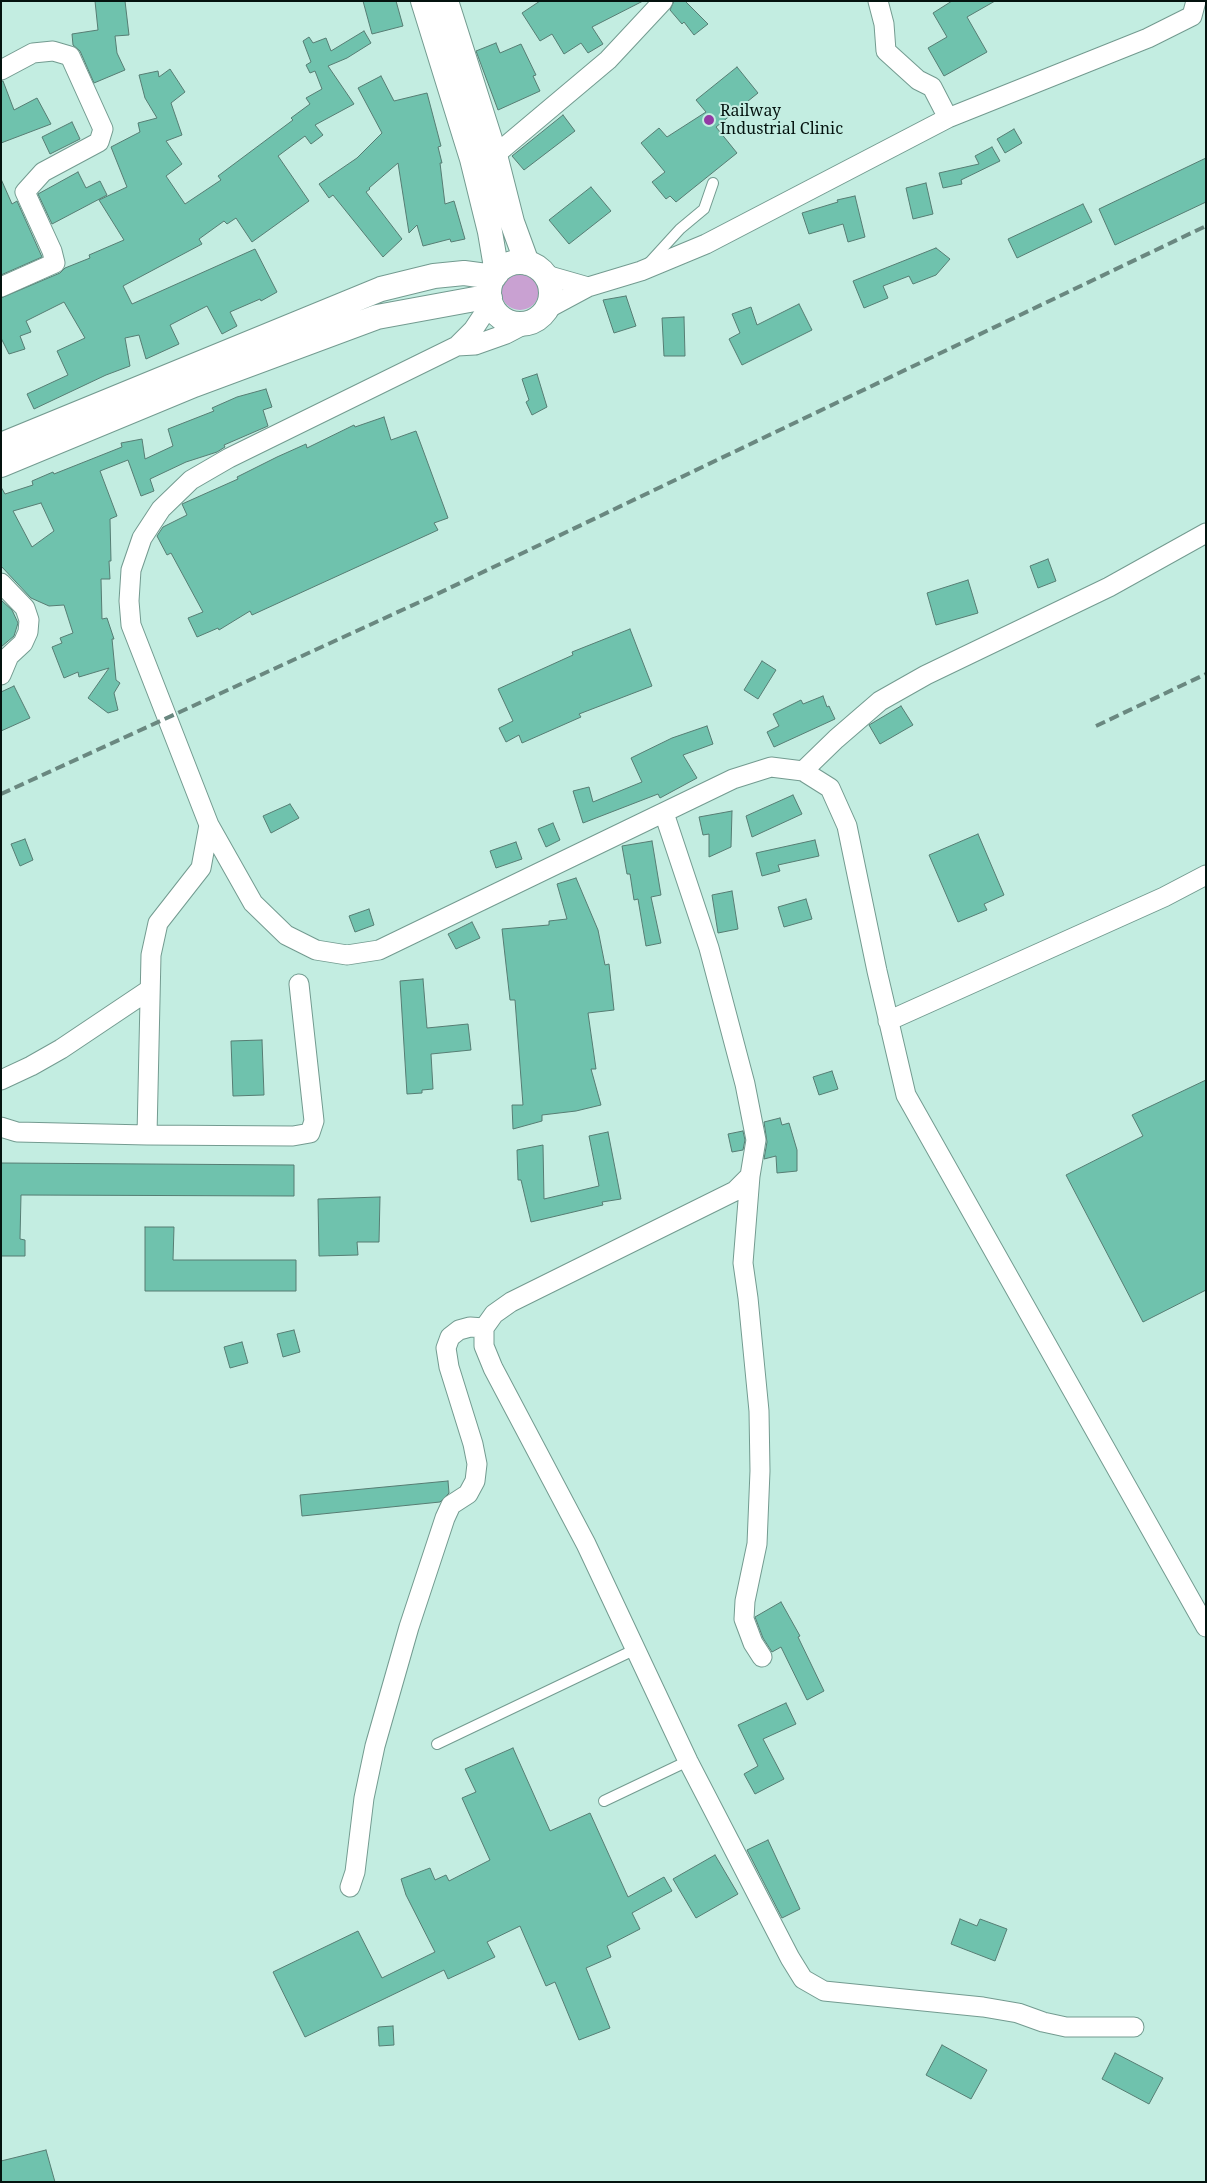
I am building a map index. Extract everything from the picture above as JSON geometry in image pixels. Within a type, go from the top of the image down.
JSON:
[{"type":"street","points":[[423,1],[472,159],[490,232],[493,288],[502,317],[518,323],[527,323]]},
{"type":"street","points":[[446,1],[495,155],[512,222],[536,269],[551,292],[547,309]]},
{"type":"street","points":[[495,155],[608,60],[663,1]]},
{"type":"street","points":[[878,1],[884,24],[886,51],[918,80],[932,87],[948,118]]},
{"type":"street","points":[[457,346],[474,345],[506,334],[534,320],[547,309],[588,287],[641,271],[706,244],[948,118],[1148,38],[1198,9]]},
{"type":"street","points":[[1,70],[33,53],[53,51],[70,56],[103,129],[99,142],[43,172],[25,192],[52,251],[55,263],[1,287]]},
{"type":"street","points":[[588,287],[536,269],[510,264],[493,288],[473,330],[457,346],[229,458],[191,480],[161,509],[142,538],[131,570],[129,601],[131,625],[209,825],[253,903],[286,934],[316,950],[347,955],[379,950],[733,779],[771,767],[803,771],[830,788],[847,826],[888,1021],[906,1094],[1206,1627]]},
{"type":"street","points":[[1,444],[381,289],[434,276],[464,273],[493,288]]},
{"type":"street","points":[[1,465],[194,385],[377,318],[476,299],[493,288]]},
{"type":"street","points":[[803,771],[836,739],[888,697],[926,675],[1109,587],[1206,533]]},
{"type":"street","points":[[1,583],[25,608],[29,620],[28,632],[23,643],[9,656],[1,675]]},
{"type":"street","points":[[664,813],[709,948],[745,1084],[756,1140],[750,1176],[743,1263],[759,1411],[760,1472],[757,1544],[745,1601],[744,1619],[752,1643],[762,1657]]},
{"type":"street","points":[[147,1135],[151,955],[158,923],[201,868],[209,825]]},
{"type":"street","points":[[888,1021],[1164,897],[1206,875]]},
{"type":"street","points":[[1,1127],[16,1132],[147,1135],[293,1136],[310,1133],[314,1122],[299,984]]},
{"type":"street","points":[[1,1080],[32,1066],[61,1049],[149,990]]},
{"type":"street","points":[[750,1176],[735,1191],[511,1302],[494,1314],[484,1328],[484,1346],[493,1368],[586,1544],[688,1761],[790,1958],[803,1979],[824,1991],[983,2007],[1018,2013],[1043,2022],[1066,2027],[1134,2026]]},
{"type":"street","points":[[350,1887],[355,1872],[364,1798],[375,1746],[409,1627],[445,1518],[451,1505],[468,1494],[475,1481],[477,1464],[473,1444],[449,1367],[446,1348],[450,1337],[459,1330],[470,1326],[484,1328]]},
{"type":"lane","points":[[641,271],[680,229],[704,209],[713,183]]},
{"type":"lane","points":[[437,1744],[636,1649]]},
{"type":"lane","points":[[604,1802],[688,1761]]},
{"type":"shaded area","points":[[520,272],[527,273],[533,278],[538,284],[538,298],[533,304],[527,309],[520,310],[513,309],[507,304],[502,298],[501,291],[502,284],[507,278],[513,273]]},
{"type":"building","points":[[95,1],[125,1],[129,35],[115,36],[117,53],[125,70],[94,83],[80,51],[73,45],[72,34],[98,30]]},
{"type":"building","points":[[363,1],[396,1],[403,26],[372,34]]},
{"type":"building","points":[[540,1],[643,1],[592,27],[603,44],[588,53],[581,43],[564,54],[552,34],[540,41],[522,13]]},
{"type":"building","points":[[674,1],[685,1],[708,24],[694,35],[684,22],[682,24],[670,10]]},
{"type":"building","points":[[952,1],[995,1],[967,17],[987,52],[944,76],[928,48],[947,37],[933,13]]},
{"type":"building","points":[[364,31],[371,43],[347,58],[328,66],[354,104],[315,125],[323,135],[311,144],[305,136],[278,156],[309,201],[252,242],[236,218],[227,224],[224,221],[199,239],[202,244],[123,286],[132,304],[255,249],[277,292],[261,301],[260,299],[230,312],[237,326],[222,334],[207,306],[170,325],[179,344],[146,359],[139,335],[125,338],[130,366],[106,375],[34,409],[27,394],[68,375],[57,351],[85,338],[64,302],[26,321],[31,332],[20,336],[25,349],[9,354],[1,338],[1,298],[60,273],[65,268],[90,258],[89,255],[124,240],[99,200],[127,187],[111,147],[140,132],[138,123],[157,118],[145,98],[139,75],[158,71],[159,77],[170,69],[185,92],[171,103],[182,135],[166,141],[182,164],[166,176],[185,204],[221,180],[218,176],[293,120],[291,118],[310,104],[306,98],[322,89],[315,71],[310,73],[306,65],[311,62],[303,41],[309,37],[313,43],[326,38],[331,51]]},
{"type":"building","points":[[496,43],[500,53],[521,44],[536,75],[533,76],[540,91],[498,110],[476,51]]},
{"type":"building","points":[[737,67],[758,93],[716,127],[737,153],[676,202],[670,196],[666,199],[652,182],[665,172],[641,143],[659,128],[667,137],[706,112],[696,100]]},
{"type":"building","points":[[381,76],[394,101],[427,93],[441,146],[438,147],[442,163],[440,163],[445,204],[454,201],[465,239],[451,242],[450,239],[423,246],[417,225],[409,233],[398,163],[366,192],[402,239],[383,257],[333,195],[329,198],[319,184],[357,158],[382,133],[358,88]]},
{"type":"building","points":[[1,81],[3,81],[14,110],[37,98],[51,124],[1,143]]},
{"type":"building","points":[[563,115],[575,131],[524,170],[512,156]]},
{"type":"building","points":[[72,122],[80,139],[50,154],[42,137]]},
{"type":"building","points":[[1014,129],[1022,143],[1005,153],[997,139]]},
{"type":"building","points":[[992,147],[1000,161],[961,180],[962,184],[943,188],[939,173],[979,164],[975,156]]},
{"type":"building","points":[[1206,158],[1206,202],[1115,245],[1099,209]]},
{"type":"building","points":[[78,172],[86,188],[100,181],[107,195],[52,224],[38,194]]},
{"type":"building","points":[[1,179],[12,204],[17,201],[42,257],[1,275]]},
{"type":"building","points":[[926,183],[933,214],[913,219],[906,188]]},
{"type":"building","points":[[591,187],[611,211],[569,244],[549,220]]},
{"type":"building","points":[[855,196],[865,237],[848,242],[843,224],[809,234],[802,213],[838,202],[837,200]]},
{"type":"building","points":[[1083,204],[1092,222],[1017,258],[1008,239]]},
{"type":"building","points":[[936,248],[950,259],[936,275],[913,284],[909,276],[883,286],[888,298],[864,308],[853,281]]},
{"type":"building","points":[[626,296],[636,326],[614,333],[603,300]]},
{"type":"building","points":[[799,304],[812,330],[742,365],[729,339],[740,333],[732,314],[751,307],[757,325]]},
{"type":"building","points":[[684,317],[685,356],[664,356],[662,318]]},
{"type":"building","points":[[537,374],[547,407],[532,415],[526,402],[529,400],[522,379]]},
{"type":"building","points":[[266,389],[272,407],[263,410],[268,426],[224,445],[225,447],[217,452],[186,462],[150,479],[154,491],[141,496],[128,460],[100,471],[117,516],[110,519],[110,579],[101,579],[102,619],[107,618],[114,639],[112,639],[116,680],[120,683],[114,693],[118,710],[108,713],[88,698],[109,668],[79,677],[78,672],[64,678],[52,647],[62,643],[60,638],[73,633],[64,605],[49,606],[31,598],[1,566],[1,487],[5,494],[33,485],[32,481],[53,472],[54,474],[122,447],[121,443],[142,439],[145,459],[173,446],[168,429],[214,411],[212,408],[237,397]],"holes":[[[41,503],[54,531],[32,547],[13,511]]]},
{"type":"building","points":[[384,417],[391,440],[416,431],[448,518],[434,523],[438,530],[252,615],[250,611],[219,630],[218,628],[197,637],[188,618],[203,612],[171,553],[167,555],[157,536],[163,527],[187,515],[182,504],[238,479],[237,477],[306,444],[307,448],[354,425],[355,427]]},
{"type":"building","points":[[1048,559],[1056,581],[1038,588],[1030,566]]},
{"type":"building","points":[[968,580],[978,613],[936,625],[927,593]]},
{"type":"building","points":[[1,600],[12,610],[18,623],[14,636],[1,647]]},
{"type":"building","points":[[630,629],[652,686],[579,714],[581,717],[522,743],[519,735],[506,742],[499,728],[513,721],[498,689],[573,655],[572,652]]},
{"type":"building","points":[[762,661],[776,670],[758,699],[744,690]]},
{"type":"building","points":[[14,686],[30,718],[1,731],[1,692]]},
{"type":"building","points":[[823,696],[827,707],[829,706],[835,719],[774,747],[767,732],[779,726],[773,714],[801,700],[803,704]]},
{"type":"building","points":[[901,706],[913,725],[880,744],[869,725]]},
{"type":"building","points":[[707,726],[713,744],[683,755],[697,778],[660,798],[658,794],[583,823],[573,791],[589,787],[593,802],[642,782],[631,758],[672,738]]},
{"type":"building","points":[[793,795],[802,814],[752,837],[746,816]]},
{"type":"building","points":[[290,804],[299,818],[271,833],[263,816]]},
{"type":"building","points":[[732,811],[731,847],[709,857],[709,834],[703,835],[699,817]]},
{"type":"building","points":[[553,823],[560,840],[546,847],[538,829]]},
{"type":"building","points":[[978,834],[1004,895],[984,904],[987,910],[958,922],[929,855]]},
{"type":"building","points":[[25,839],[33,860],[20,866],[11,844]]},
{"type":"building","points":[[815,840],[819,856],[778,865],[780,871],[762,876],[756,853]]},
{"type":"building","points":[[652,841],[661,895],[651,897],[661,943],[646,946],[638,899],[634,900],[630,874],[627,874],[622,846]]},
{"type":"building","points":[[516,842],[522,859],[496,868],[490,851]]},
{"type":"building","points":[[576,878],[598,930],[605,965],[609,964],[614,1010],[588,1013],[596,1069],[591,1069],[601,1105],[576,1111],[542,1115],[542,1121],[513,1129],[512,1105],[523,1105],[515,1000],[510,1000],[502,929],[549,925],[549,921],[567,919],[557,884]]},
{"type":"building","points":[[732,891],[738,929],[718,933],[712,895]]},
{"type":"building","points":[[806,899],[812,919],[784,927],[778,907]]},
{"type":"building","points":[[369,909],[374,925],[355,932],[349,916]]},
{"type":"building","points":[[472,922],[480,938],[456,949],[448,934]]},
{"type":"building","points":[[423,979],[427,1028],[468,1024],[471,1050],[431,1054],[433,1089],[422,1090],[422,1093],[407,1094],[400,981]]},
{"type":"building","points":[[262,1040],[264,1095],[233,1096],[231,1041]]},
{"type":"building","points":[[832,1071],[838,1089],[819,1095],[813,1077]]},
{"type":"building","points":[[1206,1080],[1206,1290],[1143,1322],[1066,1175],[1143,1136],[1132,1115]]},
{"type":"building","points":[[780,1118],[782,1125],[789,1123],[797,1150],[797,1171],[777,1173],[776,1156],[764,1159],[767,1142],[764,1122]]},
{"type":"building","points":[[743,1131],[745,1140],[743,1150],[732,1152],[728,1134]]},
{"type":"building","points":[[608,1132],[621,1199],[602,1202],[603,1205],[531,1222],[521,1180],[518,1180],[517,1150],[543,1145],[544,1199],[599,1186],[589,1136]]},
{"type":"building","points":[[1,1163],[294,1165],[294,1196],[21,1195],[20,1239],[25,1240],[25,1256],[1,1256]]},
{"type":"building","points":[[380,1197],[379,1242],[357,1242],[358,1255],[319,1256],[318,1199]]},
{"type":"building","points":[[145,1227],[174,1227],[173,1260],[296,1260],[296,1291],[145,1291]]},
{"type":"building","points":[[294,1330],[300,1352],[283,1357],[277,1334]]},
{"type":"building","points":[[242,1342],[248,1363],[230,1368],[224,1347]]},
{"type":"building","points":[[448,1481],[449,1493],[440,1502],[302,1516],[300,1495]]},
{"type":"building","points":[[781,1602],[800,1636],[798,1637],[824,1691],[807,1700],[781,1647],[772,1652],[763,1638],[755,1617]]},
{"type":"building","points":[[786,1703],[796,1724],[763,1739],[784,1779],[755,1794],[744,1774],[758,1766],[738,1725]]},
{"type":"building","points":[[513,1748],[550,1831],[590,1813],[628,1897],[664,1877],[672,1891],[632,1913],[640,1929],[607,1946],[611,1957],[586,1968],[610,2028],[579,2040],[555,1982],[546,1986],[520,1926],[487,1942],[495,1957],[448,1979],[444,1970],[305,2037],[273,1972],[358,1931],[382,1978],[435,1952],[406,1895],[401,1879],[430,1868],[435,1880],[446,1875],[449,1881],[490,1860],[462,1798],[476,1792],[465,1769]]},
{"type":"building","points":[[768,1840],[800,1909],[782,1918],[747,1850]]},
{"type":"building","points":[[715,1855],[738,1894],[696,1918],[673,1879]]},
{"type":"building","points":[[960,1919],[977,1926],[980,1919],[1007,1929],[995,1961],[951,1944]]},
{"type":"building","points":[[393,2026],[394,2045],[379,2046],[378,2027]]},
{"type":"building","points":[[942,2045],[987,2070],[971,2099],[926,2075]]},
{"type":"building","points":[[1115,2053],[1163,2078],[1149,2104],[1102,2079]]},
{"type":"building","points":[[46,2150],[55,2182],[1,2182],[1,2161]]},
{"type":"railway","points":[[1,794],[435,595],[1206,226]]},
{"type":"railway","points":[[1096,726],[1206,674]]},
{"type":"place","name":"Railway Industrial Clinic","points":[[709,120]]}]
